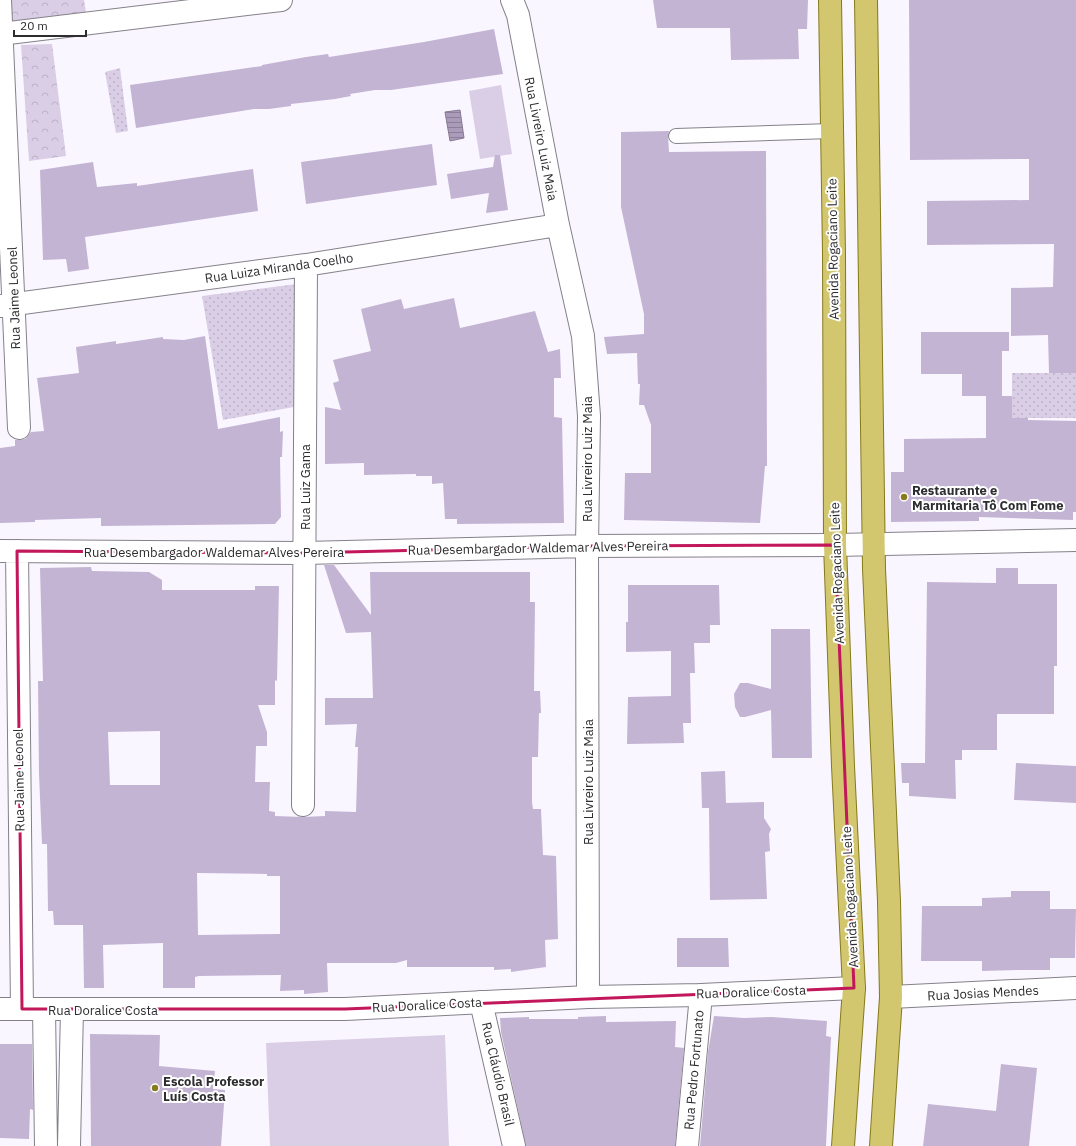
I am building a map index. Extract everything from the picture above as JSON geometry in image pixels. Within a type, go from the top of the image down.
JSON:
[{"type":"main road","name":"Avenida Rogaciano Leite","points":[[830,0],[835,545],[843,766],[854,988],[843,1146]]},
{"type":"main road","points":[[866,0],[873,544],[877,666],[889,901],[891,997],[881,1146]]},
{"type":"street","name":"Rua Jaime Leonel","points":[[0,0],[7,306],[19,428]]},
{"type":"street","points":[[1,34],[280,0]]},
{"type":"street","name":"Rua Livreiro Luiz Maia","points":[[512,0],[518,15],[558,225],[583,336],[589,416],[587,546],[588,997]]},
{"type":"street","name":"Rua Luiza Miranda Coelho","points":[[7,306],[306,265],[558,225]]},
{"type":"street","name":"Rua Luiz Gama","points":[[302,804],[306,265]]},
{"type":"street","name":"Rua Desembargador Waldemar Alves Pereira","points":[[8,551],[304,553],[587,546],[835,545],[1076,540]]},
{"type":"street","name":"Rua Jaime Leonel","points":[[8,551],[22,1009]]},
{"type":"street","name":"Rua Doralice Costa","points":[[0,1009],[345,1009],[588,997],[702,995],[854,988]]},
{"type":"street","name":"Rua Josias Mendes","points":[[891,997],[1076,988]]},
{"type":"street","name":"Rua Pedro Fortunato","points":[[687,1146],[702,995]]},
{"type":"street","name":"Rua Cláudio Brasil","points":[[481,1002],[514,1146]]},
{"type":"street","points":[[44,1009],[46,1146]]},
{"type":"street","points":[[70,1146],[72,1009]]},
{"type":"lane","points":[[676,136],[832,131]]},
{"type":"highlighted area","points":[[835,545],[854,988],[345,1009],[22,1009],[17,551],[304,553],[587,546]]},
{"type":"green space","points":[[9,0],[84,0],[86,12],[10,23]]},
{"type":"green space","points":[[52,44],[66,156],[29,161],[21,45]]},
{"type":"green space","points":[[120,68],[128,131],[116,133],[105,72]]},
{"type":"green space","points":[[501,85],[512,154],[480,159],[469,91]]},
{"type":"green space","points":[[297,284],[299,406],[223,420],[202,296]]},
{"type":"green space","points":[[1012,373],[1076,373],[1076,418],[1012,418]]},
{"type":"green space","points":[[445,1035],[449,1146],[270,1146],[266,1043]]},
{"type":"shaded area","points":[[460,110],[464,138],[450,141],[445,112]]},
{"type":"building","points":[[653,0],[808,0],[807,29],[798,29],[799,59],[731,60],[730,28],[657,28]]},
{"type":"building","points":[[909,0],[1076,0],[1076,373],[1049,373],[1048,335],[1011,336],[1011,288],[1053,287],[1054,244],[927,245],[927,201],[1029,200],[1029,159],[910,160]]},
{"type":"building","points":[[494,29],[503,74],[391,90],[375,90],[350,94],[351,96],[335,99],[291,104],[291,106],[269,109],[254,109],[136,128],[130,85],[262,66],[306,57],[328,54],[329,57]]},
{"type":"building","points":[[669,131],[669,152],[766,151],[767,466],[765,466],[760,523],[624,520],[625,473],[651,473],[651,425],[644,405],[639,405],[640,384],[638,384],[637,353],[607,354],[604,337],[644,334],[644,314],[621,207],[621,132]]},
{"type":"building","points":[[432,144],[437,185],[306,204],[301,162]]},
{"type":"building","points":[[495,155],[500,155],[508,210],[486,213],[489,193],[451,199],[447,174],[493,167]]},
{"type":"building","points":[[93,162],[97,187],[137,183],[137,186],[253,169],[258,211],[85,237],[89,269],[68,272],[66,259],[43,260],[40,170]]},
{"type":"building","points":[[454,298],[460,328],[535,311],[548,352],[560,349],[561,378],[554,378],[554,417],[562,418],[564,523],[457,524],[457,519],[445,519],[443,483],[432,484],[432,476],[416,476],[416,474],[364,475],[364,463],[325,464],[325,407],[341,410],[333,383],[339,381],[333,360],[371,351],[361,309],[401,299],[404,309]]},
{"type":"building","points":[[921,332],[1009,332],[1009,351],[1002,351],[1002,396],[962,396],[962,374],[921,374]]},
{"type":"building","points":[[205,336],[218,429],[280,417],[280,432],[283,431],[282,457],[280,457],[281,517],[275,524],[101,526],[101,518],[35,520],[35,522],[0,523],[0,448],[15,446],[15,440],[25,439],[31,432],[44,431],[37,378],[79,373],[76,347],[116,341],[116,344],[163,337],[163,339],[184,340]]},
{"type":"building","points":[[986,396],[1012,396],[1012,418],[1028,418],[1028,420],[1076,421],[1076,512],[1073,512],[1073,520],[979,517],[979,521],[891,522],[891,472],[904,472],[904,439],[986,438]]},
{"type":"building","points":[[324,565],[334,565],[371,615],[370,572],[530,572],[530,602],[535,602],[534,691],[540,691],[541,713],[539,713],[538,757],[532,757],[532,802],[533,809],[541,809],[543,855],[556,856],[558,939],[545,940],[546,967],[511,972],[511,969],[494,970],[494,967],[407,967],[407,960],[396,963],[327,963],[328,992],[304,994],[304,990],[280,991],[281,975],[199,976],[195,977],[195,988],[163,988],[163,943],[103,945],[104,988],[84,988],[83,925],[54,925],[53,911],[48,911],[47,844],[42,844],[39,774],[38,681],[43,681],[40,568],[91,567],[92,571],[149,572],[162,580],[162,590],[255,590],[255,586],[279,586],[275,705],[258,705],[267,732],[267,746],[256,746],[255,782],[270,782],[269,811],[275,812],[275,816],[325,816],[325,811],[356,812],[358,747],[355,747],[357,724],[325,725],[325,698],[373,698],[371,632],[346,633]],"holes":[[[160,731],[160,785],[110,785],[108,732]],[[197,873],[267,874],[267,876],[280,876],[280,934],[198,935]]]},
{"type":"building","points":[[996,568],[1018,568],[1018,584],[1057,584],[1057,666],[1054,666],[1054,714],[997,714],[997,750],[962,750],[962,760],[955,760],[956,799],[909,796],[909,783],[902,783],[901,763],[925,763],[927,582],[996,583]]},
{"type":"building","points":[[628,585],[719,585],[720,625],[710,625],[710,643],[694,643],[695,673],[690,673],[691,723],[683,723],[684,743],[627,744],[628,697],[671,696],[671,651],[626,652]]},
{"type":"building","points":[[771,629],[810,629],[812,758],[772,758],[771,710],[740,717],[735,707],[734,694],[740,683],[748,683],[771,689]]},
{"type":"building","points":[[1016,763],[1076,766],[1076,803],[1014,800]]},
{"type":"building","points":[[725,771],[726,803],[764,802],[764,818],[771,829],[769,834],[770,851],[765,852],[767,899],[710,900],[709,808],[702,808],[701,772]]},
{"type":"building","points":[[1011,891],[1050,891],[1050,909],[1076,909],[1075,958],[1050,958],[1050,970],[982,971],[982,961],[921,961],[922,906],[982,906],[982,898],[1011,897]]},
{"type":"building","points":[[677,938],[728,938],[729,967],[677,967]]},
{"type":"building","points":[[606,1016],[606,1022],[676,1021],[675,1047],[684,1048],[675,1146],[526,1146],[501,1032],[500,1018],[529,1017],[529,1019],[578,1019],[578,1017]]},
{"type":"building","points":[[714,1016],[744,1018],[772,1017],[827,1021],[826,1036],[831,1037],[826,1146],[700,1146],[708,1052]]},
{"type":"building","name":"Escola Professor Luís Costa","points":[[90,1034],[160,1035],[159,1066],[215,1071],[213,1089],[225,1090],[221,1146],[91,1146]]},
{"type":"building","points":[[0,1044],[32,1044],[33,1110],[30,1109],[29,1139],[0,1138]]},
{"type":"building","points":[[1001,1064],[1037,1068],[1029,1146],[923,1146],[928,1104],[996,1111]]},
{"type":"place","name":"Restaurante e Marmitaria Tô Com Fome","points":[[904,497]]},
{"type":"place","name":"Escola Professor Luís Costa","points":[[155,1088]]}]
